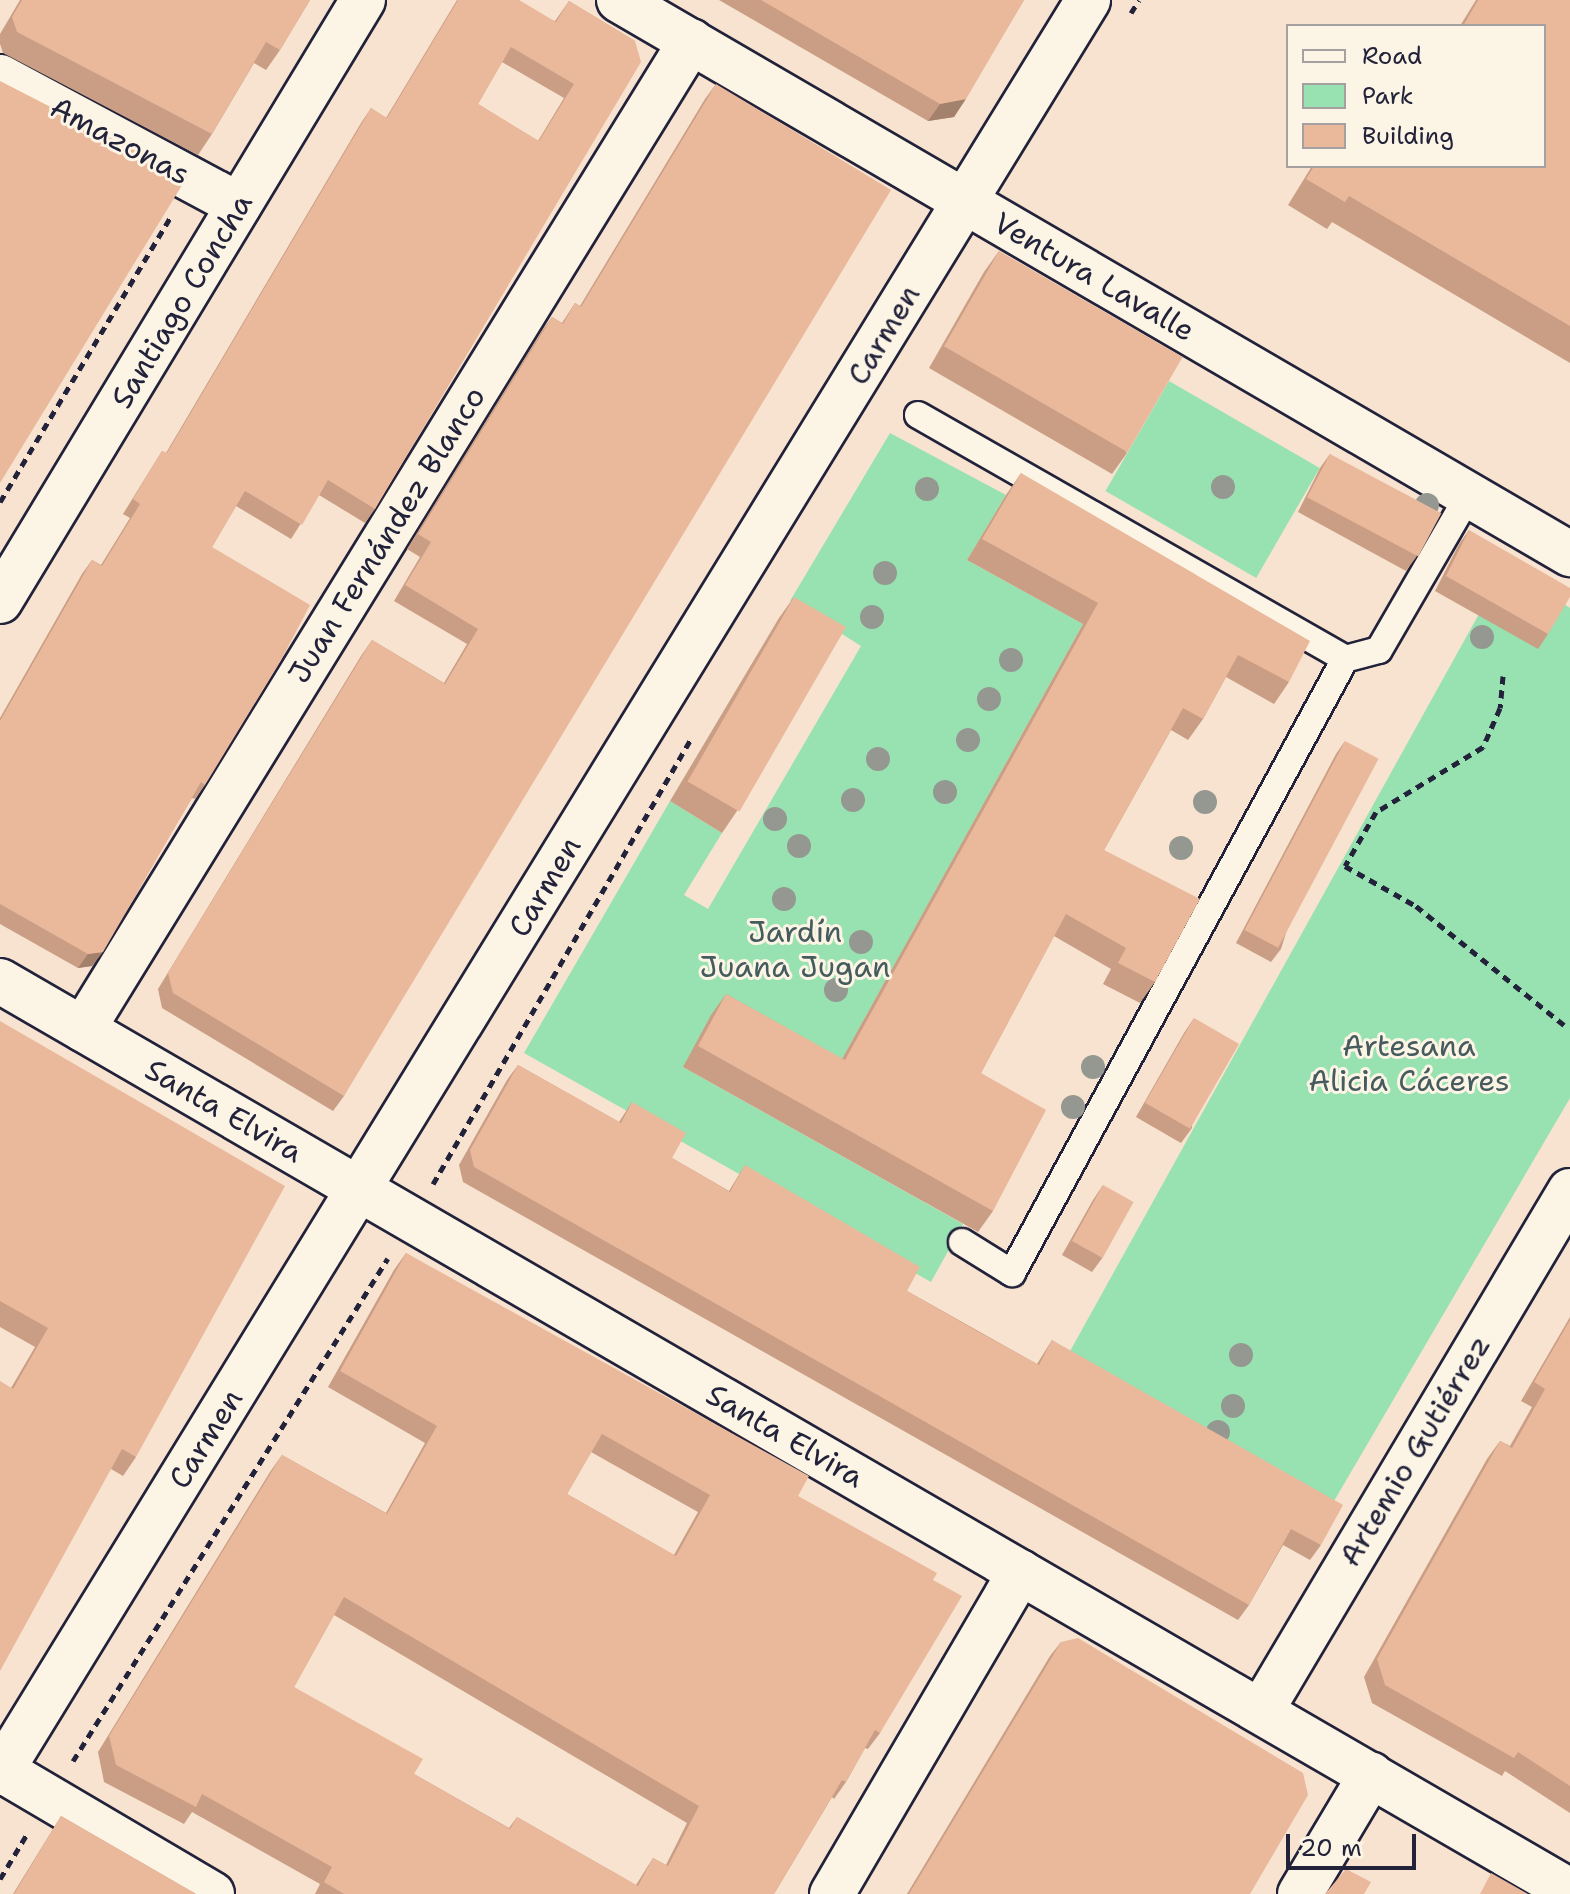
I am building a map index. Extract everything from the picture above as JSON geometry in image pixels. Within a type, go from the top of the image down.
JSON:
[{"type":"street","name":"Santiago Concha","points":[[0,601],[363,0]]},
{"type":"street","name":"Ventura Lavalle","points":[[619,0],[1570,554]]},
{"type":"street","name":"Carmen","points":[[1,1771],[966,201],[1076,4]]},
{"type":"street","name":"Juan Fernández Blanco","points":[[83,1029],[691,41]]},
{"type":"street","name":"Amazonas","points":[[0,77],[239,205]]},
{"type":"street","name":"Santa Elvira","points":[[0,981],[1570,1891]]},
{"type":"street","name":"Artemio Gutiérrez","points":[[1261,1711],[1570,1191]]},
{"type":"street","points":[[832,1894],[1020,1572]]},
{"type":"street","points":[[1,1771],[212,1894]]},
{"type":"street","points":[[1300,1894],[1371,1775]]},
{"type":"lane","points":[[918,415],[1345,659],[1379,650],[1469,495]]},
{"type":"lane","points":[[962,1242],[1012,1273],[1345,659]]},
{"type":"path","points":[[1123,27],[1139,0]]},
{"type":"path","points":[[0,502],[176,208]]},
{"type":"path","points":[[1503,676],[1500,708],[1483,747],[1376,812],[1345,866],[1416,906],[1564,1025]]},
{"type":"path","points":[[0,1879],[412,1220],[697,728]]},
{"type":"green space","points":[[1169,381],[1320,468],[1256,578],[1106,491]]},
{"type":"green space","name":"Jardín Juana Jugan","points":[[890,433],[1006,495],[967,560],[1083,624],[830,1081],[683,1067],[963,1224],[931,1282],[524,1053],[670,801],[722,833],[684,895],[708,909],[861,646],[790,601]]},
{"type":"green space","name":"Artesana Alicia Cáceres","points":[[1564,604],[1570,608],[1570,1098],[1327,1513],[1064,1362],[1479,614]]},
{"type":"building","points":[[22,0],[310,0],[280,50],[266,42],[212,134],[17,32],[12,17]]},
{"type":"building","points":[[458,0],[519,0],[556,22],[569,1],[635,41],[641,62],[375,509],[328,480],[302,525],[245,491],[212,547],[310,605],[280,662],[205,785],[201,782],[103,952],[88,954],[0,904],[0,721],[92,560],[102,566],[140,504],[133,499],[162,451],[167,453],[371,108],[387,118]],"holes":[[[511,47],[574,84],[539,141],[478,104]]]},
{"type":"building","points":[[761,0],[1024,0],[966,99],[940,104]]},
{"type":"building","points":[[1478,0],[1570,0],[1570,326],[1349,196],[1345,202],[1306,179],[1313,168],[1546,168],[1546,24],[1464,24]]},
{"type":"building","points":[[0,81],[187,177],[0,483]]},
{"type":"building","points":[[716,84],[891,190],[344,1096],[173,993],[168,973],[372,640],[445,684],[478,629],[405,585],[431,542],[418,534],[552,317],[563,324],[575,303],[581,307]]},
{"type":"building","points":[[999,251],[1183,357],[1128,452],[944,346]]},
{"type":"building","points":[[1330,454],[1441,513],[1418,556],[1307,497]]},
{"type":"building","points":[[1021,473],[1310,641],[1289,682],[1238,655],[1203,719],[1183,708],[1104,850],[1200,899],[1155,982],[1118,963],[1126,948],[1066,914],[981,1073],[1046,1110],[993,1211],[698,1046],[726,994],[845,1060],[1098,603],[982,539]]},
{"type":"building","points":[[1469,530],[1570,588],[1570,597],[1548,634],[1446,576]]},
{"type":"building","points":[[794,597],[846,627],[739,811],[688,781]]},
{"type":"building","points":[[1345,741],[1379,759],[1278,948],[1245,930]]},
{"type":"building","points":[[1194,1018],[1239,1044],[1190,1129],[1145,1103]]},
{"type":"building","points":[[0,1021],[285,1186],[136,1457],[122,1449],[0,1671],[0,1381],[13,1389],[48,1328],[0,1301]]},
{"type":"building","points":[[518,1065],[621,1123],[632,1102],[686,1133],[672,1158],[730,1192],[745,1165],[920,1267],[907,1291],[977,1331],[1039,1365],[1052,1340],[1343,1505],[1321,1545],[1291,1529],[1249,1605],[474,1167],[470,1150]]},
{"type":"building","points":[[1103,1185],[1134,1202],[1103,1258],[1072,1241]]},
{"type":"building","points":[[406,1253],[809,1476],[798,1496],[937,1573],[933,1580],[962,1596],[880,1733],[875,1730],[846,1782],[842,1780],[774,1894],[344,1894],[324,1882],[332,1867],[202,1794],[196,1807],[116,1765],[109,1736],[282,1455],[387,1514],[437,1426],[340,1371]],"holes":[[[602,1434],[710,1495],[676,1556],[567,1494]],[[344,1597],[699,1806],[668,1866],[653,1858],[638,1886],[517,1817],[510,1829],[414,1774],[423,1759],[294,1687]]]},
{"type":"building","points":[[1570,1320],[1570,1786],[1518,1752],[1514,1758],[1385,1685],[1377,1659],[1500,1441],[1512,1448],[1545,1389],[1534,1382]]},
{"type":"building","points":[[1078,1638],[1303,1773],[1308,1795],[1250,1894],[909,1894],[1061,1642]]},
{"type":"building","points":[[61,1816],[196,1894],[14,1894]]},
{"type":"building","points":[[1346,1869],[1371,1882],[1364,1894],[1325,1894]]},
{"type":"building","points":[[1491,1873],[1528,1894],[1480,1894]]}]
